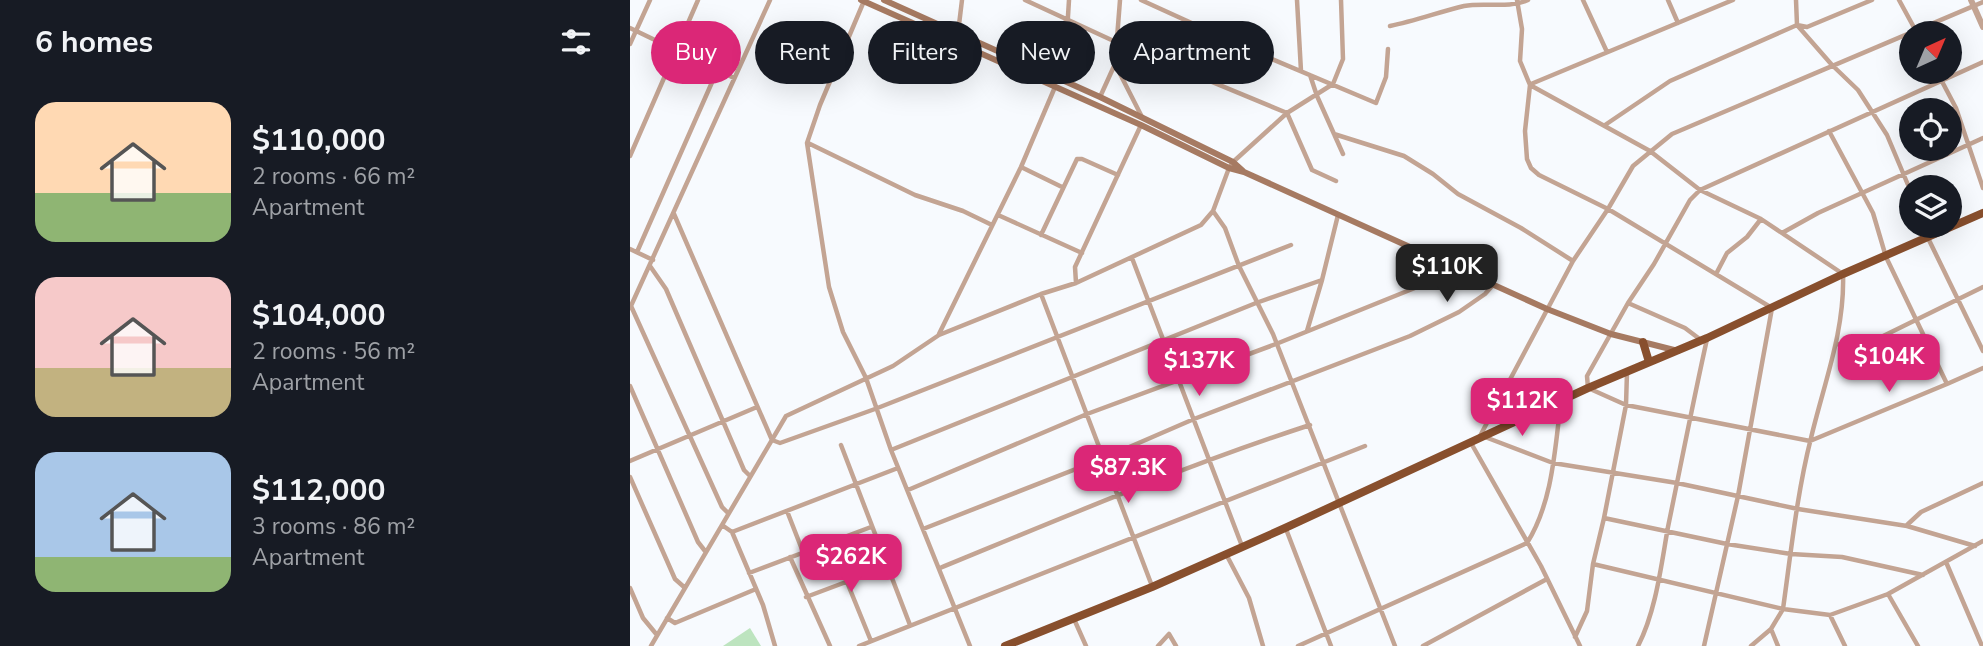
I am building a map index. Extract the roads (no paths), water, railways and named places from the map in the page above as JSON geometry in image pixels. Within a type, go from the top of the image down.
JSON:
[{"type":"highway","points":[[1962,223],[1983,213]]},
{"type":"highway","points":[[1004,646],[1152,587],[1588,388],[1678,351],[1843,274],[1928,238]]},
{"type":"highway","points":[[1643,342],[1649,362]]},
{"type":"main road","points":[[884,0],[931,21]]},
{"type":"main road","points":[[865,1],[1231,165]]},
{"type":"main road","points":[[1071,84],[1142,117],[1244,172],[1547,309],[1611,334],[1678,351]]},
{"type":"street","points":[[630,44],[632,30],[650,0]]},
{"type":"street","points":[[689,21],[698,0]]},
{"type":"street","points":[[741,63],[770,0]]},
{"type":"street","points":[[959,21],[961,0]]},
{"type":"street","points":[[1025,0],[1109,39]]},
{"type":"street","points":[[1067,19],[1069,0]]},
{"type":"street","points":[[1119,21],[1120,0]]},
{"type":"street","points":[[1141,0],[1376,103],[1386,77],[1388,49]]},
{"type":"street","points":[[1297,0],[1301,71]]},
{"type":"street","points":[[651,646],[786,416],[893,366],[939,335],[1041,294],[1076,283],[1201,225],[1213,211],[1231,165],[1287,113],[1333,84],[1343,58],[1341,0]]},
{"type":"street","points":[[1390,26],[1465,6],[1528,0]]},
{"type":"street","points":[[1583,0],[1607,52]]},
{"type":"street","points":[[1668,0],[1678,23]]},
{"type":"street","points":[[1530,85],[1733,0]]},
{"type":"street","points":[[1796,0],[1797,25],[1858,90],[1887,135],[1902,173]]},
{"type":"street","points":[[1605,125],[1670,80],[1797,25],[1807,27],[1872,0]]},
{"type":"street","points":[[1899,0],[1910,21]]},
{"type":"street","points":[[865,1],[820,105],[807,143],[829,287],[843,332],[866,378],[875,409],[970,646]]},
{"type":"street","points":[[1518,2],[1522,29],[1520,61],[1530,85],[1525,131],[1527,159],[1531,168],[1539,175],[1608,209],[1772,308],[1738,496],[1705,646]]},
{"type":"street","points":[[1938,21],[1973,3],[1983,2]]},
{"type":"street","points":[[1973,3],[1983,27]]},
{"type":"street","points":[[632,30],[651,39]]},
{"type":"street","points":[[1478,439],[1573,261],[1633,166],[1672,134],[1899,39]]},
{"type":"street","points":[[1962,71],[1983,62]]},
{"type":"street","points":[[1310,75],[1343,154]]},
{"type":"street","points":[[1100,97],[1109,77]]},
{"type":"street","points":[[630,156],[662,84]]},
{"type":"street","points":[[637,252],[712,84]]},
{"type":"street","points":[[728,513],[722,507],[630,307],[731,84]]},
{"type":"street","points":[[1125,84],[1142,117]]},
{"type":"street","points":[[1217,84],[1287,113],[1312,170],[1336,181]]},
{"type":"street","points":[[1932,84],[1700,190],[1690,200],[1628,303],[1587,376],[1588,388],[1626,405],[1810,441],[1983,368]]},
{"type":"street","points":[[1943,84],[1956,108],[1983,188]]},
{"type":"street","points":[[1530,85],[1650,151],[1700,190],[1761,219],[1843,274],[1844,301],[1837,344],[1810,441],[1783,609],[1771,629],[1751,646]]},
{"type":"street","points":[[939,335],[1021,167],[1055,87]]},
{"type":"street","points":[[1076,283],[1075,267],[1141,125]]},
{"type":"street","points":[[1829,131],[1873,213],[1886,257],[1947,384]]},
{"type":"street","points":[[1334,134],[1404,156],[1458,194],[1521,228],[1573,261]]},
{"type":"street","points":[[1782,233],[1902,173],[1983,138]]},
{"type":"street","points":[[807,143],[915,195],[963,211],[992,225]]},
{"type":"street","points":[[1041,234],[1077,159],[1118,175]]},
{"type":"street","points":[[1021,167],[1062,187]]},
{"type":"street","points":[[1213,211],[1225,228],[1239,266],[1310,425],[1322,463],[1395,646]]},
{"type":"street","points":[[674,214],[772,440],[780,443],[875,409],[1291,245]]},
{"type":"street","points":[[998,215],[1082,253]]},
{"type":"street","points":[[1306,332],[1338,215]]},
{"type":"street","points":[[1716,274],[1727,253],[1747,237],[1761,219]]},
{"type":"street","points":[[1928,238],[1983,351]]},
{"type":"street","points":[[630,248],[651,263],[666,289],[744,470],[750,476]]},
{"type":"street","points":[[1132,258],[1242,546]]},
{"type":"street","points":[[908,489],[1087,414],[1276,344],[1442,277],[1447,265]]},
{"type":"street","points":[[891,450],[1256,303],[1322,280]]},
{"type":"street","points":[[923,529],[1426,329],[1459,312],[1493,285]]},
{"type":"street","points":[[1837,344],[1854,348],[1983,287]]},
{"type":"street","points":[[1041,294],[1152,587]]},
{"type":"street","points":[[1628,303],[1705,339],[1658,580],[1638,646]]},
{"type":"street","points":[[1576,637],[1587,611],[1593,564],[1614,472],[1626,405],[1627,372]]},
{"type":"street","points":[[630,386],[698,542],[705,551]]},
{"type":"street","points":[[1298,646],[1527,542],[1537,527],[1553,463],[1562,400]]},
{"type":"street","points":[[630,461],[757,407]]},
{"type":"street","points":[[940,568],[1119,495],[1310,425]]},
{"type":"street","points":[[1478,439],[1553,463],[1677,483],[1798,509],[1907,526],[1975,546]]},
{"type":"street","points":[[1478,439],[1580,646]]},
{"type":"street","points":[[841,445],[910,625]]},
{"type":"street","points":[[859,646],[1365,446]]},
{"type":"street","points":[[732,532],[898,468]]},
{"type":"street","points":[[630,477],[675,579],[684,587]]},
{"type":"street","points":[[1907,526],[1921,512],[1983,483]]},
{"type":"street","points":[[787,511],[803,553]]},
{"type":"street","points":[[1604,518],[1727,544],[1791,554],[1842,557],[1923,575]]},
{"type":"street","points":[[722,525],[732,532],[756,589],[775,646]]},
{"type":"street","points":[[749,573],[871,527]]},
{"type":"street","points":[[1285,528],[1331,646]]},
{"type":"street","points":[[1593,564],[1783,609],[1830,615],[1888,594],[1983,541]]},
{"type":"street","points":[[1226,554],[1249,598],[1263,646]]},
{"type":"street","points":[[790,557],[830,646]]},
{"type":"street","points":[[1946,562],[1982,646]]},
{"type":"street","points":[[806,597],[886,567]]},
{"type":"street","points":[[1423,646],[1547,579]]},
{"type":"street","points":[[847,582],[871,641]]},
{"type":"street","points":[[630,588],[643,618],[657,635]]},
{"type":"street","points":[[667,618],[675,623],[756,589]]},
{"type":"street","points":[[1888,594],[1918,646]]},
{"type":"street","points":[[1830,615],[1846,646]]},
{"type":"street","points":[[1074,619],[1086,646]]},
{"type":"street","points":[[1771,629],[1778,646]]},
{"type":"street","points":[[1158,646],[1169,634],[1176,646]]}]
